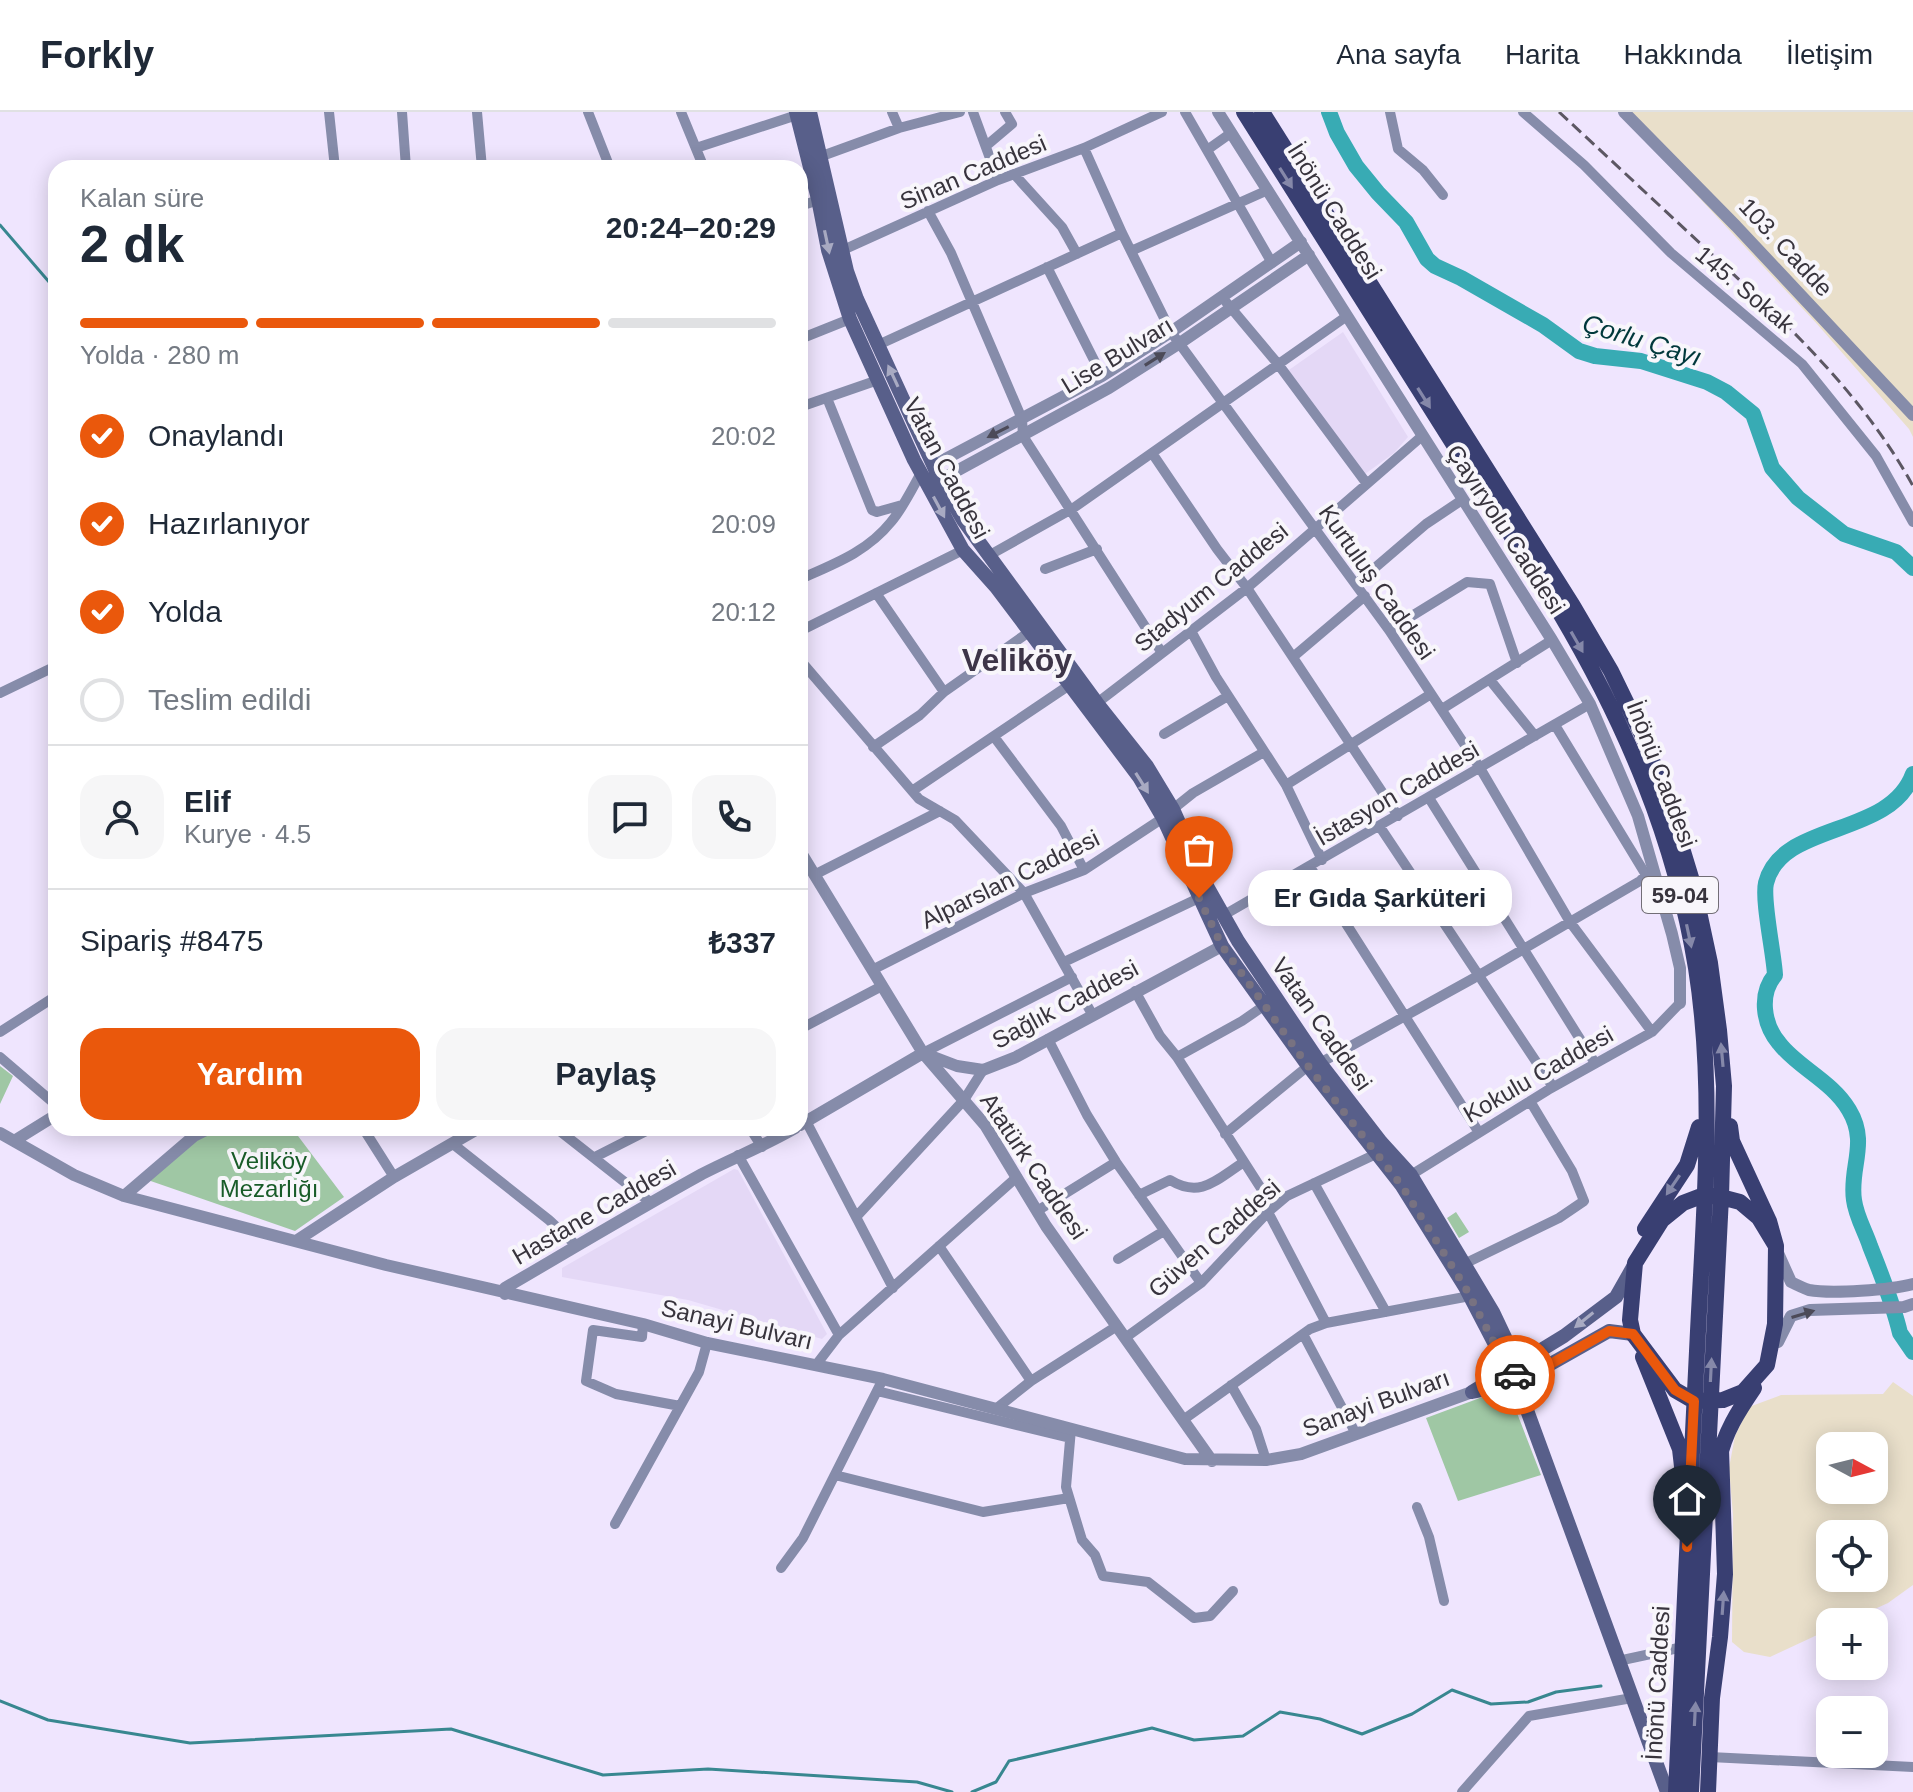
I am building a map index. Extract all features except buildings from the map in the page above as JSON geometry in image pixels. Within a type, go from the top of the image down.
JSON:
[{"type":"main road","name":"İnönü Caddesi","points":[[1244,112],[1560,613],[1598,679],[1631,746],[1679,888],[1696,966],[1704,1031],[1712,1196],[1694,1576],[1683,1647],[1676,1792]]},
{"type":"main road","name":"59-04","points":[[1262,112],[1573,606],[1611,671],[1645,741],[1693,884],[1710,963],[1724,1086],[1712,1196]]},
{"type":"main road","name":"Vatan Caddesi","points":[[801,113],[822,156],[828,250],[850,319],[878,380],[928,469],[940,480],[988,556],[1147,766],[1199,898],[1376,1154],[1402,1186],[1470,1296],[1501,1356],[1511,1365]]},
{"type":"main road","name":"Vatan Caddesi","points":[[801,113],[824,198],[857,299],[963,550],[996,587],[1068,686],[1168,814],[1208,888],[1223,930],[1265,1005],[1411,1175],[1493,1312],[1511,1350],[1511,1365],[1517,1383],[1667,1792]]},
{"type":"main road","points":[[1694,1576],[1680,1449],[1630,1320],[1640,1237],[1695,1148],[1707,1086]]},
{"type":"main road","points":[[1694,1576],[1721,1449],[1737,1414],[1767,1365],[1775,1324],[1776,1246],[1769,1221],[1732,1141],[1724,1086]]},
{"type":"main road","points":[[1472,1392],[1511,1365],[1564,1336],[1616,1297],[1662,1220],[1683,1203],[1712,1196],[1740,1202],[1759,1218],[1776,1246]]},
{"type":"main road","points":[[1472,1392],[1517,1383],[1609,1331],[1633,1334],[1675,1390],[1702,1401],[1723,1400],[1743,1392],[1767,1365]]},
{"type":"main road","points":[[1708,1792],[1712,1698],[1725,1574],[1721,1449]]},
{"type":"main road","name":"59-04","points":[[1691,1792],[1694,1576]]},
{"type":"street","points":[[329,112],[334,160]]},
{"type":"street","points":[[402,112],[405,160]]},
{"type":"street","points":[[477,112],[481,160]]},
{"type":"street","points":[[588,112],[607,160]]},
{"type":"street","points":[[681,112],[701,160]]},
{"type":"street","points":[[892,112],[899,128]]},
{"type":"street","points":[[822,156],[899,128],[960,112]]},
{"type":"street","points":[[973,112],[998,180]]},
{"type":"street","points":[[986,146],[1012,124],[1005,112]]},
{"type":"street","name":"Sinan Caddesi","points":[[843,250],[998,180],[1084,148],[1162,112]]},
{"type":"street","points":[[1185,112],[1272,263]]},
{"type":"street","name":"Çayıryolu Caddesi","points":[[1218,112],[1590,704],[1638,816],[1650,855],[1680,968],[1680,1003]]},
{"type":"street","points":[[1390,112],[1398,149],[1423,170],[1443,195]]},
{"type":"street","name":"145. Sokak","points":[[1523,112],[1584,165],[1671,253],[1802,364],[1876,456],[1913,522]]},
{"type":"street","name":"103. Cadde","points":[[1624,112],[1913,415]]},
{"type":"street","points":[[696,148],[801,113]]},
{"type":"street","points":[[1207,150],[1231,133]]},
{"type":"street","name":"Kurtuluş Caddesi","points":[[1084,148],[1171,332],[1389,630],[1480,768],[1570,922],[1652,1032]]},
{"type":"street","points":[[1014,174],[1062,227],[1077,254]]},
{"type":"street","points":[[1131,251],[1268,190]]},
{"type":"street","points":[[808,203],[824,198]]},
{"type":"street","points":[[928,211],[951,253],[1022,419],[1023,436],[1162,653]]},
{"type":"street","points":[[878,345],[1122,233]]},
{"type":"street","name":"Lise Bulvarı","points":[[928,469],[1102,376],[1301,242]]},
{"type":"street","name":"Lise Bulvarı","points":[[940,480],[1114,384],[1309,255]]},
{"type":"street","points":[[1047,267],[1102,376],[1114,384]]},
{"type":"street","points":[[1221,298],[1233,307],[1278,364],[1367,484]]},
{"type":"street","points":[[988,556],[1072,509],[1347,316]]},
{"type":"street","points":[[808,336],[850,319]]},
{"type":"street","points":[[808,404],[878,380]]},
{"type":"street","points":[[827,398],[872,510],[877,512],[902,505]]},
{"type":"street","name":"Stadyum Caddesi","points":[[1097,703],[1247,588],[1421,437]]},
{"type":"street","points":[[1152,453],[1247,588],[1398,816]]},
{"type":"street","points":[[808,575],[853,555],[874,540],[891,522],[928,469]]},
{"type":"street","points":[[1356,584],[1426,524],[1462,500]]},
{"type":"street","points":[[1045,569],[1097,549]]},
{"type":"street","points":[[808,627],[963,550]]},
{"type":"street","points":[[1389,630],[1467,582],[1490,584],[1517,663]]},
{"type":"street","points":[[876,593],[944,692]]},
{"type":"street","points":[[1293,657],[1365,596]]},
{"type":"street","points":[[1191,631],[1228,696],[1286,785],[1322,860]]},
{"type":"street","points":[[873,747],[1029,632]]},
{"type":"street","points":[[1442,709],[1552,640]]},
{"type":"street","points":[[0,693],[48,670]]},
{"type":"street","points":[[808,670],[919,799],[955,820],[1024,893],[1092,1014]]},
{"type":"street","points":[[1490,680],[1535,736]]},
{"type":"street","points":[[912,791],[1068,686]]},
{"type":"street","points":[[1286,785],[1431,694]]},
{"type":"street","points":[[1164,734],[1228,696]]},
{"type":"street","name":"İstasyon Caddesi","points":[[1223,930],[1310,867],[1590,704]]},
{"type":"street","points":[[1225,1134],[1314,1065],[1523,950],[1646,875],[1555,725]]},
{"type":"street","points":[[995,738],[1061,826],[1084,870]]},
{"type":"street","name":"Alparslan Caddesi","points":[[872,970],[1024,893],[1084,870],[1168,814],[1193,793],[1264,752]]},
{"type":"street","points":[[1429,798],[1595,1063]]},
{"type":"street","points":[[814,875],[940,811]]},
{"type":"street","points":[[1380,827],[1553,1087]]},
{"type":"street","name":"Atatürk Caddesi","points":[[808,865],[923,1053],[985,1125],[1037,1211],[1212,1461]]},
{"type":"street","points":[[1310,867],[1478,1131]]},
{"type":"street","points":[[1064,962],[1199,898]]},
{"type":"street","name":"Sağlık Caddesi","points":[[923,1053],[957,1066],[983,1070],[1016,1057],[1135,991],[1223,930]]},
{"type":"street","points":[[923,1053],[1072,977]]},
{"type":"street","points":[[808,1025],[882,986]]},
{"type":"street","points":[[1135,991],[1160,1036],[1177,1057],[1244,1162],[1326,1323]]},
{"type":"street","points":[[0,1032],[48,1001]]},
{"type":"street","name":"Kokulu Caddesi","points":[[1411,1175],[1478,1131],[1652,1032],[1680,1003]]},
{"type":"street","points":[[1177,1057],[1265,1005]]},
{"type":"street","points":[[1048,1039],[1087,1115],[1116,1162],[1201,1283]]},
{"type":"street","name":"Hastane Caddesi","points":[[808,1120],[923,1053]]},
{"type":"street","points":[[0,1057],[48,1098]]},
{"type":"street","points":[[856,1217],[964,1100],[983,1070]]},
{"type":"street","points":[[1464,1264],[1559,1218],[1584,1201],[1572,1171],[1530,1101]]},
{"type":"street","points":[[14,1141],[48,1120]]},
{"type":"street","name":"Sanayi Bulvarı","points":[[0,1133],[74,1175],[124,1196],[505,1294],[643,1324],[707,1343],[816,1365],[880,1385],[997,1408],[1071,1434],[1185,1459],[1266,1460],[1301,1454],[1472,1392]]},
{"type":"street","points":[[124,1196],[194,1136]]},
{"type":"street","points":[[368,1136],[394,1177]]},
{"type":"street","points":[[296,1241],[394,1177],[466,1136]]},
{"type":"street","points":[[567,1136],[650,1202]]},
{"type":"street","points":[[595,1157],[633,1136]]},
{"type":"street","points":[[755,1136],[762,1147]]},
{"type":"street","name":"Hastane Caddesi","points":[[505,1294],[505,1288],[650,1202],[781,1136]]},
{"type":"street","points":[[807,1136],[856,1217],[893,1288]]},
{"type":"street","points":[[453,1144],[577,1246]]},
{"type":"street","name":"Güven Caddesi","points":[[1125,1338],[1201,1283],[1287,1196],[1376,1154]]},
{"type":"street","points":[[738,1155],[839,1335]]},
{"type":"street","points":[[1037,1211],[1116,1162]]},
{"type":"street","points":[[1139,1195],[1170,1180],[1182,1187],[1203,1189],[1244,1162]]},
{"type":"street","points":[[816,1365],[839,1335],[1017,1177]]},
{"type":"street","points":[[1314,1183],[1386,1312]]},
{"type":"street","points":[[1118,1259],[1164,1231]]},
{"type":"street","points":[[939,1246],[1031,1381]]},
{"type":"street","points":[[1776,1246],[1785,1272],[1791,1282],[1800,1286],[1821,1291],[1907,1286]]},
{"type":"street","points":[[1183,1420],[1303,1334],[1326,1323],[1470,1296]]},
{"type":"street","points":[[1767,1365],[1791,1316],[1810,1310],[1908,1306]]},
{"type":"street","points":[[599,1331],[601,1316]]},
{"type":"street","points":[[643,1324],[642,1337],[593,1330],[586,1381],[616,1394],[680,1406]]},
{"type":"street","points":[[997,1408],[1031,1381],[1117,1326]]},
{"type":"street","points":[[1303,1334],[1356,1434]]},
{"type":"street","points":[[615,1524],[699,1372],[707,1343]]},
{"type":"street","points":[[781,1568],[803,1538],[880,1385],[1071,1434],[1066,1487],[1082,1540],[1095,1555],[1103,1576],[1148,1582],[1194,1618],[1210,1616],[1233,1591]]},
{"type":"street","points":[[1231,1385],[1256,1429],[1266,1460]]},
{"type":"street","points":[[835,1475],[983,1512],[1069,1498]]},
{"type":"street","points":[[1417,1507],[1429,1537],[1444,1601]]},
{"type":"street","points":[[1618,1661],[1683,1647]]},
{"type":"street","points":[[1462,1792],[1529,1716],[1632,1698]]},
{"type":"street","points":[[1710,1757],[1913,1767]]},
{"type":"shaded area","points":[[1619,112],[1913,112],[1913,437],[1817,324]]},
{"type":"shaded area","points":[[1343,332],[1408,437],[1394,453],[1365,474],[1286,372]]},
{"type":"shaded area","points":[[734,1169],[738,1170],[827,1334],[822,1339],[688,1300],[562,1277],[562,1268]]},
{"type":"shaded area","points":[[1893,1382],[1913,1396],[1913,1585],[1877,1608],[1816,1608],[1816,1636],[1770,1657],[1744,1652],[1732,1642],[1733,1515],[1729,1468],[1735,1436],[1749,1407],[1781,1395],[1883,1394]]},
{"type":"green space","points":[[0,1066],[13,1076],[0,1104]]},
{"type":"green space","name":"Veliköy Mezarlığı","points":[[202,1136],[298,1136],[344,1197],[295,1231],[142,1178]]},
{"type":"green space","points":[[1456,1212],[1469,1232],[1459,1238],[1447,1218]]},
{"type":"green space","points":[[1496,1392],[1510,1395],[1541,1475],[1458,1501],[1426,1418]]},
{"type":"waterway","name":"Çorlu Çayı","points":[[1329,112],[1356,166],[1406,222],[1427,259],[1435,266],[1543,325],[1579,351],[1641,361],[1707,382],[1726,392],[1753,414],[1772,468],[1798,498],[1844,534],[1896,552],[1913,568]]},
{"type":"waterway","points":[[0,225],[48,281]]},
{"type":"waterway","name":"Çorlu Çayı","points":[[1913,774],[1901,795],[1882,809],[1792,849],[1776,863],[1765,891],[1775,975],[1765,1000],[1766,1018],[1786,1052],[1842,1100],[1855,1122],[1858,1133],[1853,1188],[1855,1206],[1900,1333],[1913,1352]]},
{"type":"waterway","points":[[972,1792],[996,1782],[1009,1761],[1152,1728],[1194,1740],[1243,1736],[1280,1712],[1320,1719],[1362,1734],[1412,1714],[1452,1690],[1491,1704],[1528,1702],[1556,1692],[1601,1686]]},
{"type":"waterway","points":[[0,1701],[48,1720],[190,1743],[451,1729],[603,1775],[708,1769],[917,1782],[952,1792]]},
{"type":"railway","points":[[1559,112],[1743,283],[1823,363],[1871,422],[1913,486]]},
{"type":"way so far","points":[[1199,898],[1222,946],[1308,1066],[1402,1186],[1515,1375]]},
{"type":"place","name":"Er Gıda Şarküteri","points":[[1199,898]]},
{"type":"district","name":"Veliköy","points":[[1017,660]]},
{"type":"route","points":[[1515,1375],[1517,1383],[1609,1331],[1633,1334],[1675,1390],[1694,1401],[1687,1547]]}]
